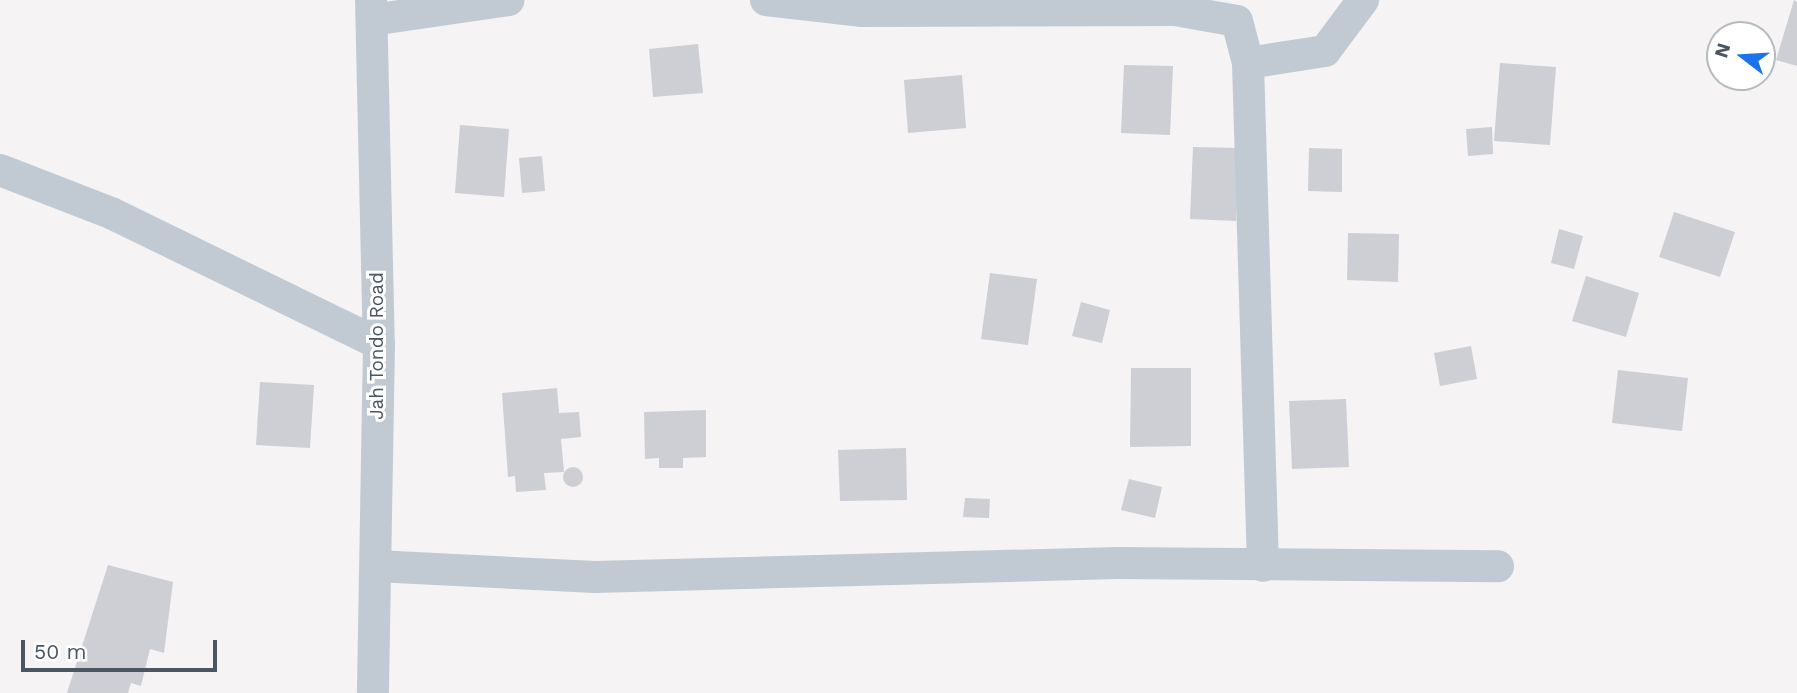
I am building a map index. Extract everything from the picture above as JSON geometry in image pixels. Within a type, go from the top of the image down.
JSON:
[{"type":"street","points":[[372,10],[509,0]]},
{"type":"street","points":[[766,0],[862,11],[1175,10],[1237,21],[1248,63],[1263,566]]},
{"type":"street","points":[[1248,63],[1325,51],[1363,0]]},
{"type":"street","name":"Jah Tondo Road","points":[[372,10],[379,344],[373,693]]},
{"type":"street","points":[[0,170],[111,213],[379,344]]},
{"type":"street","points":[[376,566],[595,577],[1117,563],[1497,566]]},
{"type":"building","points":[[1794,0],[1797,2],[1797,66],[1776,60]]},
{"type":"building","points":[[698,44],[703,93],[653,97],[649,49]]},
{"type":"building","points":[[1500,63],[1556,67],[1550,145],[1494,141]]},
{"type":"building","points":[[1124,65],[1173,66],[1170,135],[1121,133]]},
{"type":"building","points":[[962,75],[966,128],[908,133],[904,80]]},
{"type":"building","points":[[460,125],[509,129],[504,197],[455,193]]},
{"type":"building","points":[[1492,127],[1493,154],[1468,156],[1466,129]]},
{"type":"building","points":[[1193,147],[1239,148],[1236,221],[1190,219]]},
{"type":"building","points":[[1309,148],[1342,149],[1342,192],[1308,191]]},
{"type":"building","points":[[542,156],[545,191],[522,193],[519,158]]},
{"type":"building","points":[[1674,212],[1735,232],[1720,277],[1659,257]]},
{"type":"building","points":[[1559,229],[1583,236],[1574,269],[1551,263]]},
{"type":"building","points":[[1348,233],[1399,234],[1398,282],[1347,280]]},
{"type":"building","points":[[990,273],[1037,279],[1028,345],[981,339]]},
{"type":"building","points":[[1586,276],[1639,293],[1626,337],[1572,321]]},
{"type":"building","points":[[1081,302],[1110,310],[1102,343],[1072,336]]},
{"type":"building","points":[[1471,346],[1477,379],[1440,386],[1434,353]]},
{"type":"building","points":[[1131,368],[1191,368],[1191,446],[1130,447]]},
{"type":"building","points":[[1618,370],[1688,378],[1682,431],[1612,423]]},
{"type":"building","points":[[260,382],[314,385],[310,448],[256,445]]},
{"type":"building","points":[[557,388],[559,413],[579,412],[581,437],[561,439],[564,472],[544,473],[546,490],[516,492],[515,476],[508,477],[502,393]]},
{"type":"building","points":[[1346,399],[1349,467],[1292,469],[1289,401]]},
{"type":"building","points":[[706,410],[706,457],[683,458],[683,468],[659,468],[659,458],[645,459],[644,412]]},
{"type":"building","points":[[906,448],[907,500],[840,501],[838,450]]},
{"type":"building","points":[[573,467],[580,470],[583,477],[580,484],[573,487],[566,484],[563,477],[566,470]]},
{"type":"building","points":[[1129,479],[1162,487],[1155,518],[1121,510]]},
{"type":"building","points":[[965,498],[990,499],[989,518],[963,517]]},
{"type":"building","points":[[108,565],[173,582],[164,653],[150,649],[141,686],[131,683],[128,693],[67,693]]}]
